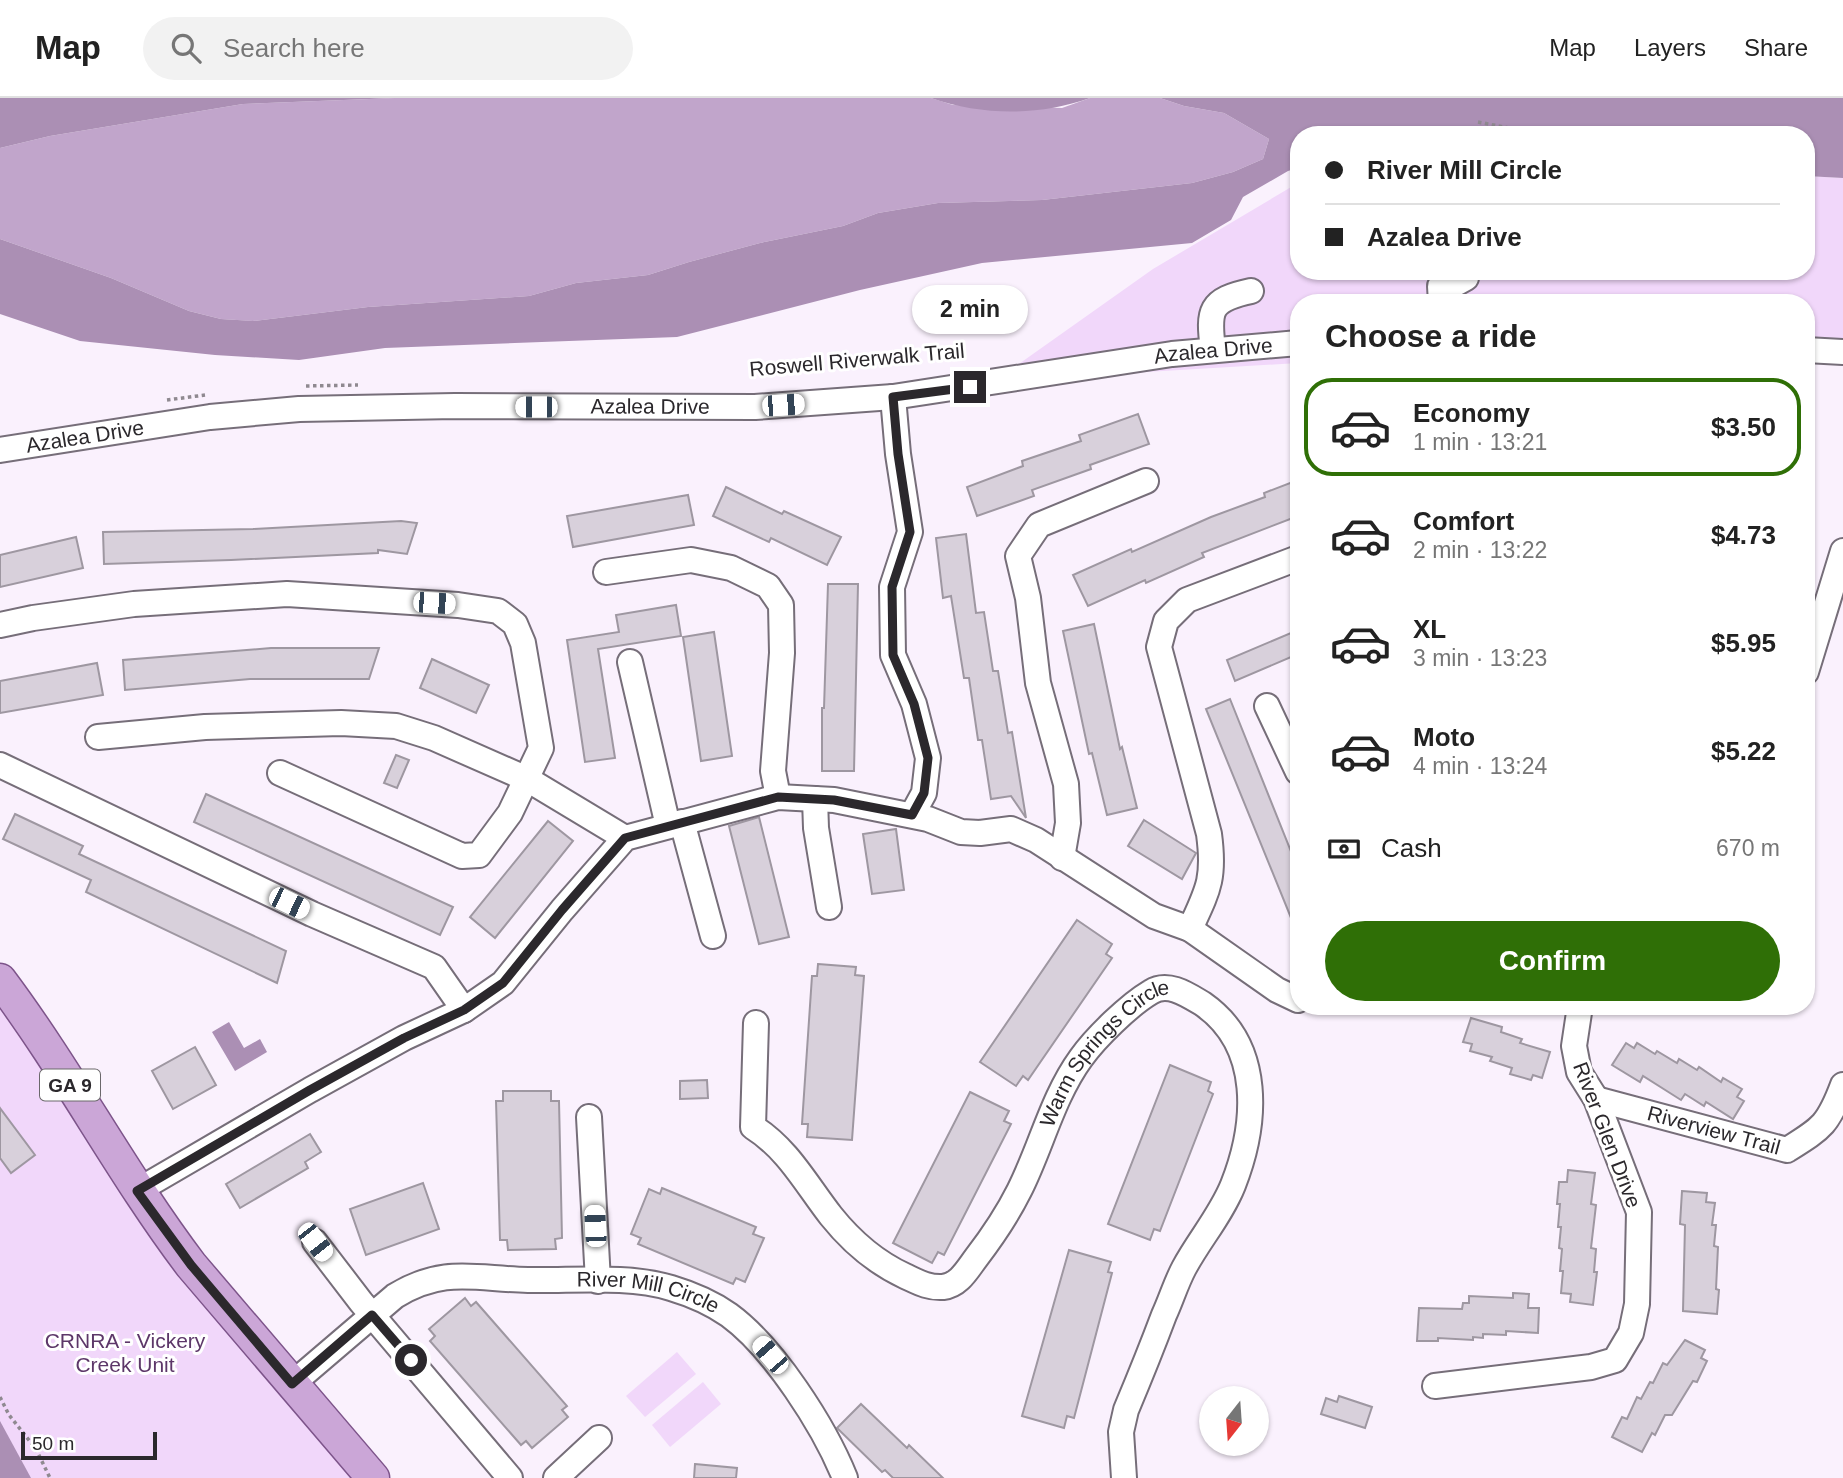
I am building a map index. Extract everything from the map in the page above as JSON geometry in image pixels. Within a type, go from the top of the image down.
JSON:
[{"type":"main road","name":"GA 9","points":[[0,980],[32,1025],[137,1191],[191,1265],[373,1478]]},
{"type":"street","points":[[1441,294],[1462,280]]},
{"type":"street","points":[[1213,350],[1210,321],[1215,306],[1226,298],[1251,291]]},
{"type":"street","name":"Azalea Drive","points":[[0,450],[210,417],[299,409],[455,406],[755,407],[893,397],[1172,354],[1290,345]]},
{"type":"street","points":[[1815,350],[1843,352]]},
{"type":"street","points":[[893,397],[898,454],[910,532],[892,587],[893,655],[914,704],[928,758],[924,793],[912,815]]},
{"type":"street","points":[[1062,858],[1068,823],[1066,784],[1038,682],[1027,598],[1018,556],[1039,525],[1146,481]]},
{"type":"street","points":[[1815,643],[1843,551]]},
{"type":"street","points":[[606,572],[691,560],[732,568],[768,586],[781,605],[782,653],[772,771],[778,797]]},
{"type":"street","points":[[1190,929],[1208,890],[1213,863],[1209,834],[1159,647],[1166,621],[1187,600],[1290,561]]},
{"type":"street","points":[[0,625],[134,604],[288,594],[458,604],[498,611],[515,624],[523,643],[541,748],[510,813],[478,855],[462,856],[280,772]]},
{"type":"street","points":[[630,662],[675,824],[713,936]]},
{"type":"street","points":[[1268,706],[1290,754]]},
{"type":"street","points":[[98,737],[205,727],[341,723],[396,726],[434,738],[527,779],[625,838]]},
{"type":"street","points":[[0,765],[312,914],[434,967],[464,1010]]},
{"type":"street","points":[[137,1191],[310,1090],[404,1038],[464,1010],[503,983],[625,838],[778,797],[834,800],[928,818],[961,832],[981,833],[1011,829],[1036,840],[1154,916],[1190,929],[1290,996]]},
{"type":"street","points":[[815,799],[816,828],[829,907]]},
{"type":"street","name":"Warm Springs Circle","points":[[756,1023],[753,1127],[781,1148],[833,1218],[857,1244],[891,1269],[930,1287],[947,1286],[961,1279],[995,1233],[1019,1191],[1064,1086],[1081,1058],[1104,1031],[1153,990],[1167,986],[1210,1010],[1227,1027],[1247,1064],[1251,1107],[1247,1135],[1233,1185],[1183,1269],[1126,1410],[1121,1432],[1124,1478]]},
{"type":"street","name":"River Glen Drive","points":[[1435,1386],[1591,1367],[1615,1360],[1631,1333],[1637,1304],[1639,1212],[1596,1099],[1579,1072],[1574,1046],[1579,1015]]},
{"type":"street","name":"Riverview Trail","points":[[1596,1099],[1787,1150],[1822,1128],[1836,1104],[1843,1084]]},
{"type":"street","points":[[589,1117],[598,1281]]},
{"type":"street","points":[[315,1242],[372,1315],[510,1478]]},
{"type":"street","name":"River Mill Circle","points":[[292,1384],[372,1315],[412,1286],[432,1279],[453,1276],[638,1282],[670,1288],[700,1298],[728,1315],[753,1336],[770,1355],[825,1437],[845,1478]]},
{"type":"street","points":[[556,1478],[599,1438]]},
{"type":"path","points":[[1478,122],[1499,126]]},
{"type":"path","points":[[300,386],[367,385]]},
{"type":"path","points":[[164,401],[205,395]]},
{"type":"path","points":[[0,1397],[9,1415],[36,1449],[50,1478]]},
{"type":"green space","points":[[1815,176],[1843,178],[1843,365],[1815,363],[1815,294],[1290,294],[1290,363],[995,381],[1153,269],[1290,188],[1290,280],[1815,280]]},
{"type":"green space","name":"CRNRA - Vickery Creek Unit","points":[[0,999],[382,1478],[0,1478]]},
{"type":"green space","points":[[677,1352],[696,1374],[645,1417],[626,1396]]},
{"type":"green space","points":[[703,1382],[721,1404],[670,1447],[652,1425]]},
{"type":"shaded area","points":[[0,98],[395,98],[243,104],[50,136],[0,148]]},
{"type":"shaded area","points":[[395,98],[931,98],[953,105],[1062,108],[1090,98],[1160,98],[1184,106],[1224,113],[1269,139],[1263,159],[1233,172],[1192,183],[1042,200],[938,203],[878,213],[843,226],[760,243],[648,275],[576,283],[529,296],[368,307],[253,321],[221,319],[189,311],[111,278],[0,239],[0,148],[50,136],[243,104]]},
{"type":"shaded area","points":[[931,98],[1090,98],[1051,108],[1011,112],[971,108]]},
{"type":"shaded area","points":[[1160,98],[1843,98],[1843,178],[1815,176],[1815,126],[1290,126],[1290,170],[1243,197],[1231,220],[1192,243],[982,263],[860,290],[677,337],[385,348],[299,360],[215,355],[80,341],[0,314],[0,239],[111,278],[189,311],[221,319],[254,321],[368,307],[529,296],[576,283],[648,275],[760,243],[843,226],[878,213],[938,203],[1042,200],[1192,183],[1233,172],[1263,159],[1269,139],[1224,113],[1184,106]]},
{"type":"shaded area","points":[[229,1022],[244,1048],[260,1039],[267,1052],[235,1071],[212,1032]]},
{"type":"shaded area","points":[[0,1421],[31,1478],[0,1478]]},
{"type":"building","points":[[1138,414],[1149,444],[1032,490],[1034,496],[977,516],[967,487],[1023,466],[1022,461],[1081,441],[1079,435]]},
{"type":"building","points":[[1290,483],[1290,519],[1202,553],[1204,557],[1088,606],[1073,575],[1131,549],[1132,552],[1211,517],[1265,497],[1264,493]]},
{"type":"building","points":[[726,487],[782,514],[784,511],[841,537],[827,565],[771,538],[769,542],[713,516]]},
{"type":"building","points":[[688,495],[694,525],[573,547],[567,516]]},
{"type":"building","points":[[401,521],[417,523],[407,554],[378,550],[378,553],[104,564],[103,532],[253,529]]},
{"type":"building","points":[[966,534],[976,613],[984,612],[993,671],[998,671],[1008,733],[1012,732],[1026,818],[1011,796],[991,799],[982,740],[978,740],[969,678],[964,678],[951,596],[943,598],[936,538]]},
{"type":"building","points":[[76,537],[83,568],[0,587],[0,555]]},
{"type":"building","points":[[828,584],[858,584],[854,771],[822,771]]},
{"type":"building","points":[[676,605],[681,636],[598,649],[615,758],[585,762],[567,640],[619,632],[616,615]]},
{"type":"building","points":[[1094,624],[1120,749],[1122,747],[1137,808],[1107,815],[1092,753],[1089,754],[1063,631]]},
{"type":"building","points":[[714,632],[732,756],[701,761],[683,637]]},
{"type":"building","points":[[1290,633],[1290,657],[1235,681],[1227,660]]},
{"type":"building","points":[[271,648],[379,648],[369,679],[250,679],[125,690],[123,660]]},
{"type":"building","points":[[432,659],[489,685],[476,713],[420,688]]},
{"type":"building","points":[[97,663],[103,695],[0,713],[0,681]]},
{"type":"building","points":[[1230,699],[1290,849],[1290,915],[1206,709]]},
{"type":"building","points":[[396,755],[409,760],[397,788],[384,783]]},
{"type":"building","points":[[206,794],[453,907],[440,935],[194,822]]},
{"type":"building","points":[[15,814],[83,846],[79,854],[286,951],[277,983],[86,892],[91,880],[3,839]]},
{"type":"building","points":[[759,817],[789,937],[759,944],[729,826]]},
{"type":"building","points":[[1144,820],[1196,853],[1182,879],[1128,846]]},
{"type":"building","points":[[548,821],[573,841],[495,938],[470,917]]},
{"type":"building","points":[[896,829],[904,890],[872,894],[863,834]]},
{"type":"building","points":[[1077,920],[1112,944],[1106,954],[1112,958],[1028,1080],[1023,1076],[1016,1086],[980,1062]]},
{"type":"building","points":[[818,964],[856,967],[855,975],[864,976],[852,1140],[807,1137],[808,1124],[802,1124],[812,976],[817,976]]},
{"type":"building","points":[[1471,1018],[1502,1027],[1501,1032],[1522,1039],[1520,1043],[1550,1052],[1542,1078],[1533,1075],[1531,1080],[1510,1074],[1512,1068],[1490,1061],[1492,1057],[1470,1051],[1472,1044],[1463,1042]]},
{"type":"building","points":[[1626,1043],[1634,1048],[1637,1043],[1677,1063],[1679,1059],[1697,1070],[1699,1067],[1721,1082],[1723,1078],[1742,1089],[1737,1097],[1744,1101],[1733,1119],[1706,1102],[1704,1106],[1685,1094],[1681,1100],[1643,1076],[1640,1082],[1612,1065]]},
{"type":"building","points":[[195,1047],[216,1085],[173,1109],[152,1071]]},
{"type":"building","points":[[1170,1065],[1211,1082],[1208,1091],[1213,1094],[1160,1231],[1154,1229],[1150,1240],[1108,1224]]},
{"type":"building","points":[[707,1080],[708,1098],[680,1099],[680,1081]]},
{"type":"building","points":[[503,1091],[551,1091],[551,1101],[559,1101],[562,1238],[555,1239],[556,1249],[508,1250],[507,1240],[500,1240],[496,1101],[503,1101]]},
{"type":"building","points":[[970,1092],[1009,1111],[1004,1121],[1011,1124],[944,1255],[938,1252],[932,1263],[893,1243]]},
{"type":"building","points":[[0,1108],[35,1155],[11,1173],[0,1158]]},
{"type":"building","points":[[310,1134],[321,1152],[305,1162],[308,1168],[240,1208],[226,1184]]},
{"type":"building","points":[[1568,1170],[1595,1173],[1591,1204],[1596,1205],[1591,1248],[1596,1249],[1594,1272],[1597,1272],[1593,1305],[1570,1302],[1571,1294],[1561,1293],[1561,1227],[1558,1227],[1560,1204],[1557,1204],[1559,1182],[1567,1182]]},
{"type":"building","points":[[423,1183],[439,1229],[366,1255],[350,1209]]},
{"type":"building","points":[[662,1188],[756,1227],[753,1234],[764,1238],[745,1282],[736,1278],[733,1284],[638,1244],[641,1238],[631,1234],[649,1189],[660,1194]]},
{"type":"building","points":[[1682,1191],[1707,1193],[1706,1202],[1715,1203],[1712,1225],[1716,1225],[1714,1246],[1718,1247],[1717,1314],[1683,1311],[1685,1225],[1680,1224]]},
{"type":"building","points":[[1069,1250],[1111,1262],[1108,1272],[1112,1273],[1074,1418],[1067,1416],[1064,1428],[1022,1416]]},
{"type":"building","points":[[1513,1293],[1529,1294],[1528,1308],[1539,1308],[1538,1333],[1506,1331],[1506,1335],[1483,1334],[1483,1338],[1473,1337],[1473,1340],[1438,1338],[1438,1341],[1417,1341],[1419,1308],[1462,1309],[1463,1303],[1469,1303],[1469,1296],[1513,1298]]},
{"type":"building","points":[[465,1298],[471,1306],[476,1302],[567,1406],[562,1410],[568,1417],[532,1448],[526,1441],[521,1445],[430,1341],[435,1336],[429,1329]]},
{"type":"building","points":[[1685,1340],[1705,1350],[1701,1358],[1707,1361],[1697,1382],[1693,1381],[1672,1415],[1665,1415],[1642,1452],[1612,1437],[1622,1417],[1627,1419],[1637,1397],[1641,1399],[1663,1363],[1667,1365]]},
{"type":"building","points":[[1339,1396],[1372,1407],[1365,1428],[1321,1414],[1326,1398],[1337,1402]]},
{"type":"building","points":[[861,1404],[943,1478],[893,1478],[885,1470],[882,1472],[837,1428]]},
{"type":"building","points":[[695,1464],[737,1468],[736,1478],[694,1478]]},
{"type":"route","points":[[411,1360],[372,1315],[292,1384],[191,1265],[137,1191],[310,1090],[404,1038],[464,1010],[503,983],[625,838],[778,797],[834,800],[912,815],[924,793],[928,758],[914,704],[893,655],[892,587],[910,532],[898,454],[893,397],[970,387]]}]
